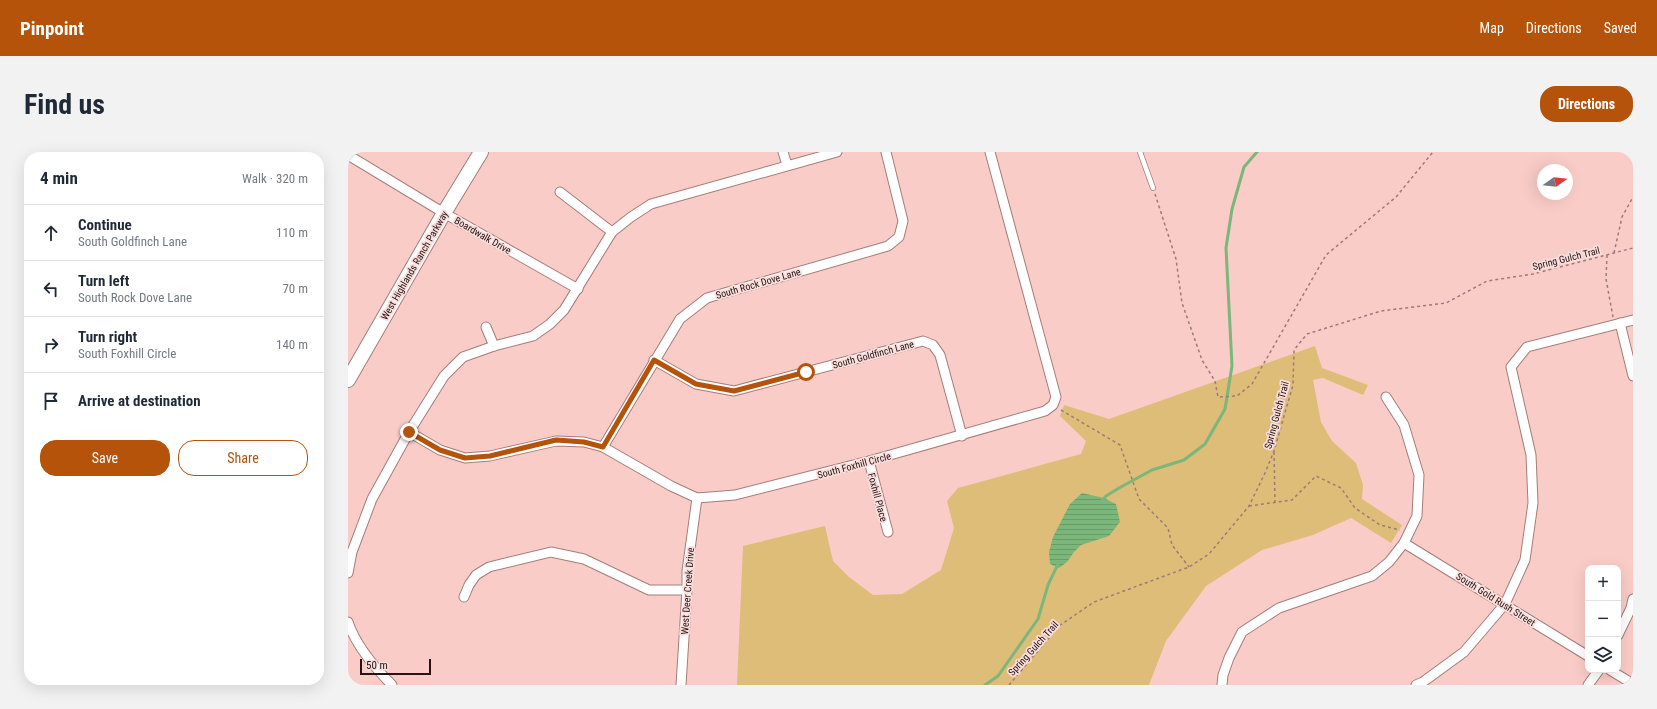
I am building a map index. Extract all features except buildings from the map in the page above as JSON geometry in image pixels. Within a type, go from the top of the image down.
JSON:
[{"type":"main road","name":"West Highlands Ranch Parkway","points":[[348,380],[444,213],[481,152]]},
{"type":"street","points":[[784,152],[787,165]]},
{"type":"street","points":[[348,573],[352,552],[372,499],[409,432],[444,376],[463,357],[494,346],[533,336],[544,328],[564,310],[612,232],[651,204],[836,152]]},
{"type":"street","name":"South Rock Dove Lane","points":[[603,447],[680,319],[707,298],[888,246],[899,237],[903,221],[886,152]]},
{"type":"street","points":[[990,152],[1056,397],[1054,405]]},
{"type":"street","name":"Boardwalk Drive","points":[[348,155],[444,213],[578,289]]},
{"type":"street","points":[[560,192],[612,232]]},
{"type":"street","points":[[1416,685],[1423,682],[1464,652],[1505,604],[1525,560],[1533,503],[1531,455],[1511,367],[1528,348],[1633,320]]},
{"type":"street","points":[[1617,324],[1633,376]]},
{"type":"street","points":[[486,327],[494,346]]},
{"type":"street","name":"South Goldfinch Lane","points":[[654,360],[696,384],[734,391],[923,341],[933,345],[940,355],[962,436]]},
{"type":"street","points":[[1222,685],[1222,675],[1242,632],[1280,608],[1372,576],[1389,562],[1404,542],[1417,516],[1419,475],[1404,425],[1386,397]]},
{"type":"street","name":"South Foxhill Circle","points":[[409,432],[440,450],[465,458],[490,456],[556,440],[584,442],[603,447],[671,486],[697,498],[735,496],[962,436],[1044,412],[1054,405]]},
{"type":"street","name":"Foxhill Place","points":[[869,461],[888,532]]},
{"type":"street","name":"West Deer Creek Drive","points":[[681,685],[687,571],[697,498]]},
{"type":"street","name":"South Gold Rush Street","points":[[1404,542],[1585,654]]},
{"type":"street","points":[[464,597],[469,585],[476,575],[489,567],[551,552],[584,559],[649,590],[687,590]]},
{"type":"street","points":[[1621,629],[1632,605]]},
{"type":"street","points":[[348,622],[350,632],[376,669],[392,685]]},
{"type":"street","points":[[1588,685],[1597,673]]},
{"type":"street","points":[[1615,673],[1633,684]]},
{"type":"lane","points":[[1140,152],[1153,188]]},
{"type":"path","points":[[1153,188],[1176,259],[1182,303],[1202,360],[1215,381],[1218,397],[1237,396],[1252,384],[1326,255],[1396,197],[1433,152]]},
{"type":"path","points":[[1614,253],[1622,217],[1633,197]]},
{"type":"path","name":"Spring Gulch Trail","points":[[1009,685],[1059,626],[1094,602],[1189,567],[1209,554],[1249,506],[1265,473],[1274,451],[1292,385],[1294,350],[1307,334],[1381,311],[1446,302],[1487,281],[1533,274],[1633,248]]},
{"type":"path","points":[[1608,255],[1606,279],[1617,324]]},
{"type":"path","points":[[1054,405],[1120,445],[1139,499],[1168,528],[1172,545],[1189,567]]},
{"type":"path","points":[[1274,451],[1275,502]]},
{"type":"path","points":[[1249,506],[1292,500],[1316,476],[1341,488],[1355,508],[1380,525],[1409,533]]},
{"type":"shaded area","points":[[1315,346],[1322,368],[1368,385],[1363,395],[1323,378],[1313,380],[1321,422],[1332,441],[1356,463],[1363,485],[1362,499],[1402,525],[1391,543],[1351,518],[1313,535],[1262,550],[1206,586],[1166,641],[1149,685],[737,685],[743,546],[825,526],[833,561],[849,577],[873,595],[902,594],[941,570],[954,528],[947,501],[958,488],[1081,454],[1086,441],[1060,416],[1064,405],[1109,419]]},
{"type":"shaded area","points":[[1082,493],[1104,498],[1116,504],[1120,522],[1109,536],[1081,545],[1067,562],[1059,568],[1050,564],[1049,552],[1053,537],[1070,504]]},
{"type":"waterway","points":[[1102,501],[1106,496],[1152,470],[1184,460],[1205,444],[1225,409],[1232,366],[1226,248],[1232,209],[1244,167],[1257,152]]},
{"type":"waterway","points":[[985,685],[998,676],[1038,619],[1048,585],[1058,564]]},
{"type":"route","points":[[409,432],[440,450],[465,458],[490,456],[556,440],[584,442],[603,447],[654,360],[696,384],[734,391],[806,372]]}]
